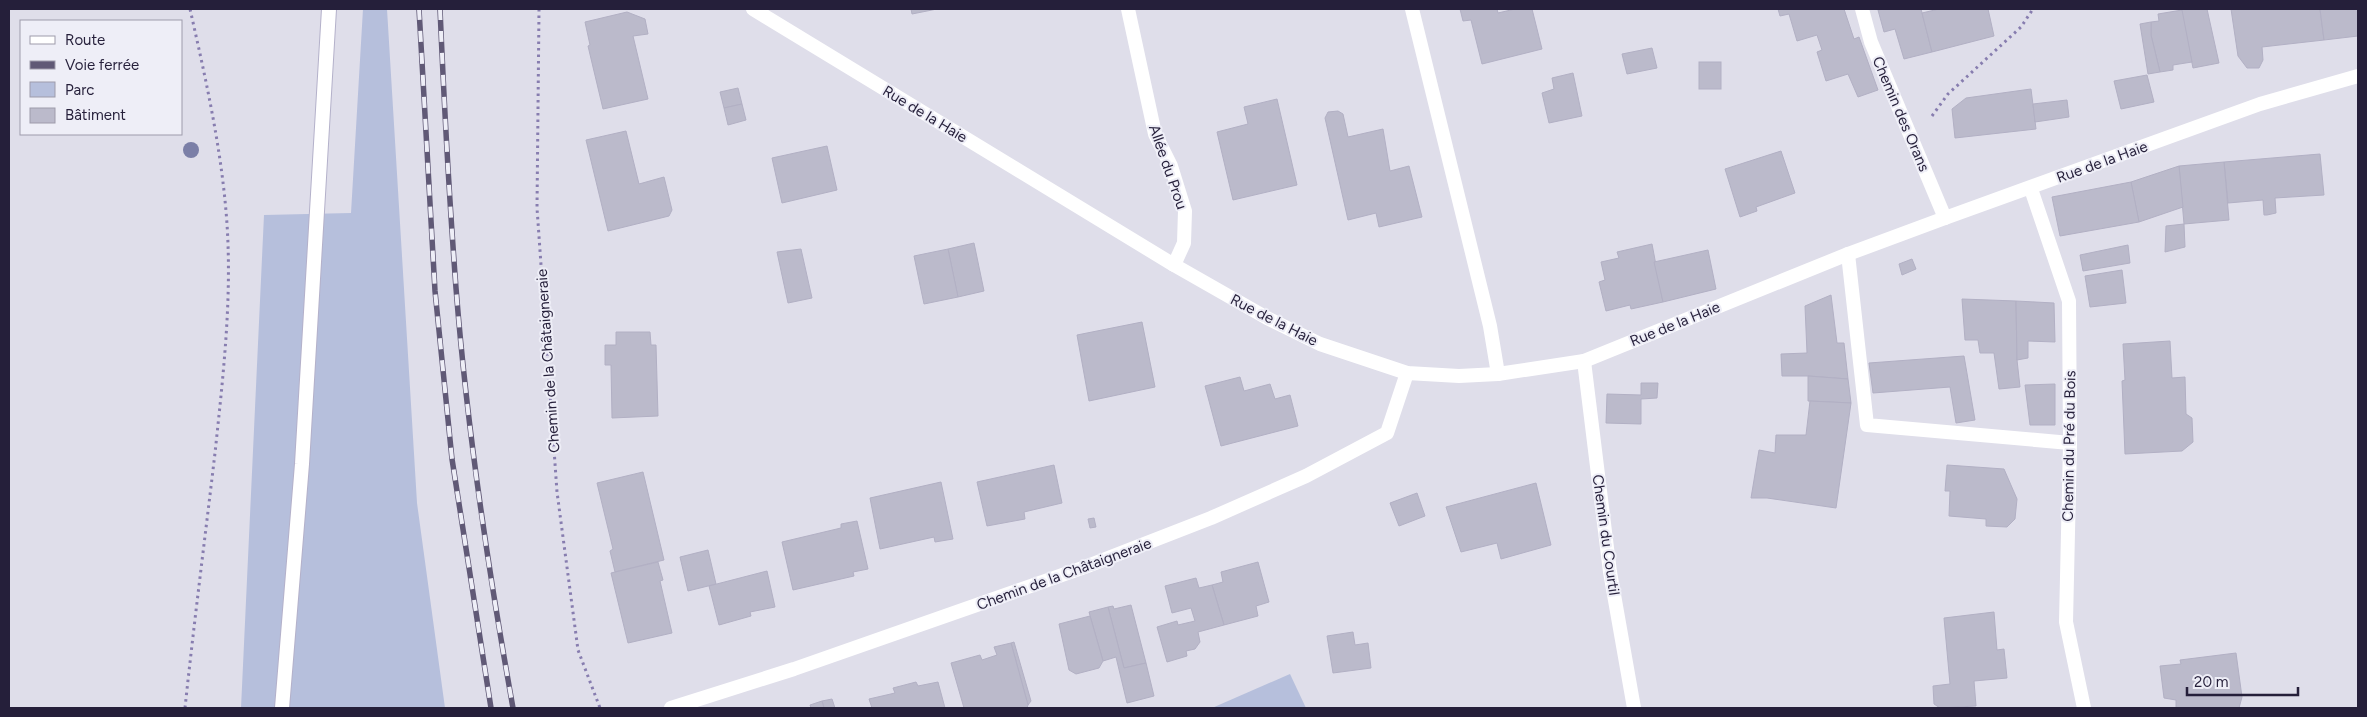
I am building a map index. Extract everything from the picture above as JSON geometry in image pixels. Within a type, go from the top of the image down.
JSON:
[{"type":"street","points":[[282,708],[302,464],[328,9]]},
{"type":"street","name":"Rue de la Haie","points":[[753,9],[1174,265],[1267,318],[1320,344],[1407,373],[1459,376],[1498,374],[1584,361],[1848,254],[1945,218],[2030,189],[2260,104],[2358,76]]},
{"type":"street","name":"Allée du Prou","points":[[1128,9],[1155,134],[1171,166],[1185,212],[1184,243],[1174,265]]},
{"type":"street","points":[[1412,9],[1490,326],[1498,374]]},
{"type":"street","name":"Chemin des Orans","points":[[1862,9],[1871,42],[1945,218]]},
{"type":"street","name":"Chemin du Pré du Bois","points":[[2030,189],[2069,301],[2070,443],[2066,622],[2084,708]]},
{"type":"street","points":[[1848,254],[1867,425],[2070,443]]},
{"type":"street","name":"Chemin du Courtil","points":[[1584,361],[1610,572],[1634,708]]},
{"type":"street","name":"Chemin de la Châtaigneraie","points":[[671,708],[794,670],[1085,567],[1211,518],[1306,476],[1387,433],[1407,373]]},
{"type":"path","points":[[185,708],[225,366],[229,293],[227,224],[220,158],[190,9]]},
{"type":"path","name":"Chemin de la Châtaigneraie","points":[[539,9],[537,29],[537,208],[557,492],[578,650],[600,708]]},
{"type":"path","points":[[1912,143],[1948,94],[2021,27],[2033,9]]},
{"type":"green space","points":[[363,9],[387,9],[417,503],[445,708],[241,708],[264,215],[351,213]]},
{"type":"green space","points":[[1290,674],[1306,708],[1212,708]]},
{"type":"building","points":[[911,9],[937,9],[912,14]]},
{"type":"building","points":[[1460,9],[1497,9],[1498,13],[1515,9],[1532,9],[1542,49],[1482,64],[1471,20],[1463,21]]},
{"type":"building","points":[[1778,9],[1844,9],[1854,39],[1859,37],[1878,90],[1858,97],[1848,74],[1826,81],[1817,52],[1822,50],[1817,35],[1797,41],[1789,14],[1780,16]]},
{"type":"building","points":[[1921,9],[1932,52],[1904,59],[1895,29],[1884,32],[1878,10]]},
{"type":"building","points":[[1939,9],[1988,9],[1994,36],[1932,52],[1922,13]]},
{"type":"building","points":[[2181,9],[2207,9],[2219,63],[2193,68]]},
{"type":"building","points":[[2231,9],[2320,9],[2324,40],[2262,47],[2263,60],[2259,68],[2247,68],[2238,56]]},
{"type":"building","points":[[2320,9],[2358,9],[2358,36],[2324,40]]},
{"type":"building","points":[[2182,10],[2192,62],[2173,65],[2173,70],[2160,72],[2151,35],[2151,22],[2159,21],[2158,14]]},
{"type":"building","points":[[627,12],[645,19],[648,34],[633,36],[648,99],[603,109],[588,46],[590,45],[585,22]]},
{"type":"building","points":[[2151,22],[2151,35],[2160,72],[2148,74],[2140,24]]},
{"type":"building","points":[[1652,48],[1657,68],[1627,74],[1622,54]]},
{"type":"building","points":[[1699,62],[1721,62],[1721,89],[1699,89]]},
{"type":"building","points":[[1573,73],[1582,116],[1549,123],[1542,93],[1554,89],[1552,78]]},
{"type":"building","points":[[2147,75],[2154,102],[2121,109],[2114,81]]},
{"type":"building","points":[[738,88],[742,104],[724,108],[720,92]]},
{"type":"building","points":[[2031,89],[2036,129],[1955,138],[1952,109],[1966,98]]},
{"type":"building","points":[[1277,99],[1297,185],[1233,200],[1217,132],[1248,124],[1244,107]]},
{"type":"building","points":[[2067,100],[2069,117],[2035,122],[2033,104]]},
{"type":"building","points":[[742,104],[746,120],[728,125],[724,108]]},
{"type":"building","points":[[1338,111],[1343,114],[1348,137],[1383,129],[1390,171],[1409,166],[1422,217],[1379,227],[1376,213],[1348,220],[1325,118],[1328,112]]},
{"type":"building","points":[[626,131],[639,184],[664,177],[672,210],[669,216],[608,231],[586,140]]},
{"type":"building","points":[[827,146],[837,190],[782,203],[772,158]]},
{"type":"building","points":[[1781,151],[1795,193],[1756,207],[1757,211],[1740,217],[1725,169]]},
{"type":"building","points":[[2320,154],[2324,195],[2275,198],[2276,213],[2267,215],[2264,215],[2263,200],[2228,203],[2224,162]]},
{"type":"building","points":[[2224,162],[2229,220],[2184,224],[2179,166]]},
{"type":"building","points":[[2179,166],[2183,207],[2139,222],[2131,182]]},
{"type":"building","points":[[2131,182],[2139,222],[2060,236],[2052,197]]},
{"type":"building","points":[[2184,224],[2185,247],[2165,252],[2166,226]]},
{"type":"building","points":[[974,243],[984,291],[958,297],[948,249]]},
{"type":"building","points":[[1652,244],[1663,302],[1631,309],[1630,305],[1606,311],[1599,282],[1605,280],[1601,262],[1619,258],[1617,252]]},
{"type":"building","points":[[2128,245],[2130,263],[2083,271],[2080,255]]},
{"type":"building","points":[[801,249],[812,298],[788,303],[777,252]]},
{"type":"building","points":[[948,249],[958,297],[924,304],[914,256]]},
{"type":"building","points":[[1708,250],[1716,289],[1663,302],[1654,262]]},
{"type":"building","points":[[1912,259],[1916,269],[1902,275],[1899,264]]},
{"type":"building","points":[[2122,270],[2126,303],[2090,307],[2085,276]]},
{"type":"building","points":[[1831,295],[1837,343],[1844,343],[1848,379],[1782,376],[1781,354],[1807,353],[1805,306]]},
{"type":"building","points":[[1962,299],[2016,301],[2017,360],[2020,387],[1999,389],[1994,353],[1980,353],[1978,340],[1965,340]]},
{"type":"building","points":[[2016,301],[2054,303],[2055,342],[2028,341],[2028,358],[2017,360]]},
{"type":"building","points":[[1142,322],[1155,387],[1089,401],[1077,335]]},
{"type":"building","points":[[616,332],[650,332],[651,345],[656,345],[658,416],[612,418],[611,365],[605,365],[605,345],[616,345]]},
{"type":"building","points":[[2170,341],[2172,378],[2185,377],[2186,414],[2192,418],[2193,442],[2182,451],[2125,454],[2122,381],[2125,380],[2123,344]]},
{"type":"building","points":[[1964,356],[1975,420],[1956,423],[1950,387],[1873,393],[1869,363]]},
{"type":"building","points":[[1808,376],[1848,379],[1851,403],[1808,401]]},
{"type":"building","points":[[1240,377],[1244,391],[1270,384],[1275,399],[1290,395],[1298,426],[1221,446],[1205,386]]},
{"type":"building","points":[[1641,383],[1658,383],[1657,398],[1641,399],[1641,424],[1606,423],[1607,394],[1641,395]]},
{"type":"building","points":[[2055,384],[2055,425],[2030,425],[2025,385]]},
{"type":"building","points":[[1810,401],[1851,403],[1836,508],[1767,498],[1751,498],[1759,450],[1775,453],[1776,435],[1806,435]]},
{"type":"building","points":[[1054,465],[1062,503],[1024,512],[1025,519],[987,526],[977,482]]},
{"type":"building","points":[[1947,465],[2004,469],[2017,499],[2015,519],[2007,527],[1986,526],[1986,519],[1949,516],[1950,491],[1945,491]]},
{"type":"building","points":[[643,472],[664,560],[615,572],[610,551],[613,549],[597,483]]},
{"type":"building","points":[[941,482],[953,539],[935,542],[934,537],[880,549],[870,498]]},
{"type":"building","points":[[1536,483],[1551,545],[1501,559],[1497,543],[1461,552],[1446,507]]},
{"type":"building","points":[[1417,493],[1425,516],[1399,526],[1390,503]]},
{"type":"building","points":[[1094,518],[1096,527],[1090,528],[1088,519]]},
{"type":"building","points":[[857,521],[868,569],[853,572],[854,576],[793,590],[782,542],[841,528],[841,524]]},
{"type":"building","points":[[708,550],[716,584],[688,591],[680,557]]},
{"type":"building","points":[[658,562],[663,580],[660,581],[672,633],[628,643],[611,573]]},
{"type":"building","points":[[1258,562],[1269,602],[1256,606],[1258,616],[1224,625],[1212,585],[1223,582],[1221,572]]},
{"type":"building","points":[[767,571],[775,607],[750,612],[751,616],[719,625],[709,586]]},
{"type":"building","points":[[1196,578],[1199,588],[1212,585],[1224,625],[1198,632],[1200,642],[1195,649],[1186,651],[1187,656],[1167,662],[1157,627],[1177,621],[1178,625],[1195,621],[1191,608],[1172,613],[1165,586]]},
{"type":"building","points":[[1131,605],[1146,663],[1124,668],[1108,607],[1113,606],[1114,609]]},
{"type":"building","points":[[1108,607],[1124,668],[1146,663],[1154,696],[1127,703],[1116,657],[1103,661],[1089,612]]},
{"type":"building","points":[[1994,612],[1997,650],[2004,649],[2007,678],[1974,681],[1976,706],[1940,708],[1934,704],[1933,686],[1950,684],[1944,618]]},
{"type":"building","points":[[1090,616],[1103,661],[1099,668],[1076,674],[1069,670],[1059,624]]},
{"type":"building","points":[[1353,632],[1355,645],[1368,643],[1371,668],[1333,673],[1327,636]]},
{"type":"building","points":[[1014,642],[1031,701],[1028,705],[1011,643]]},
{"type":"building","points":[[1011,643],[1028,705],[1027,708],[964,708],[951,663],[980,655],[982,660],[997,655],[994,647]]},
{"type":"building","points":[[2236,653],[2242,697],[2239,708],[2176,708],[2176,700],[2164,698],[2160,666],[2181,664],[2180,660]]},
{"type":"building","points":[[916,682],[918,686],[938,682],[945,708],[872,708],[869,699],[895,693],[893,688]]},
{"type":"building","points":[[832,699],[835,708],[824,708],[822,701]]},
{"type":"building","points":[[822,701],[824,708],[811,708],[810,705]]},
{"type":"railway","points":[[419,9],[435,291],[452,459],[491,708]]},
{"type":"railway","points":[[440,9],[453,253],[466,394],[487,551],[513,708]]}]
